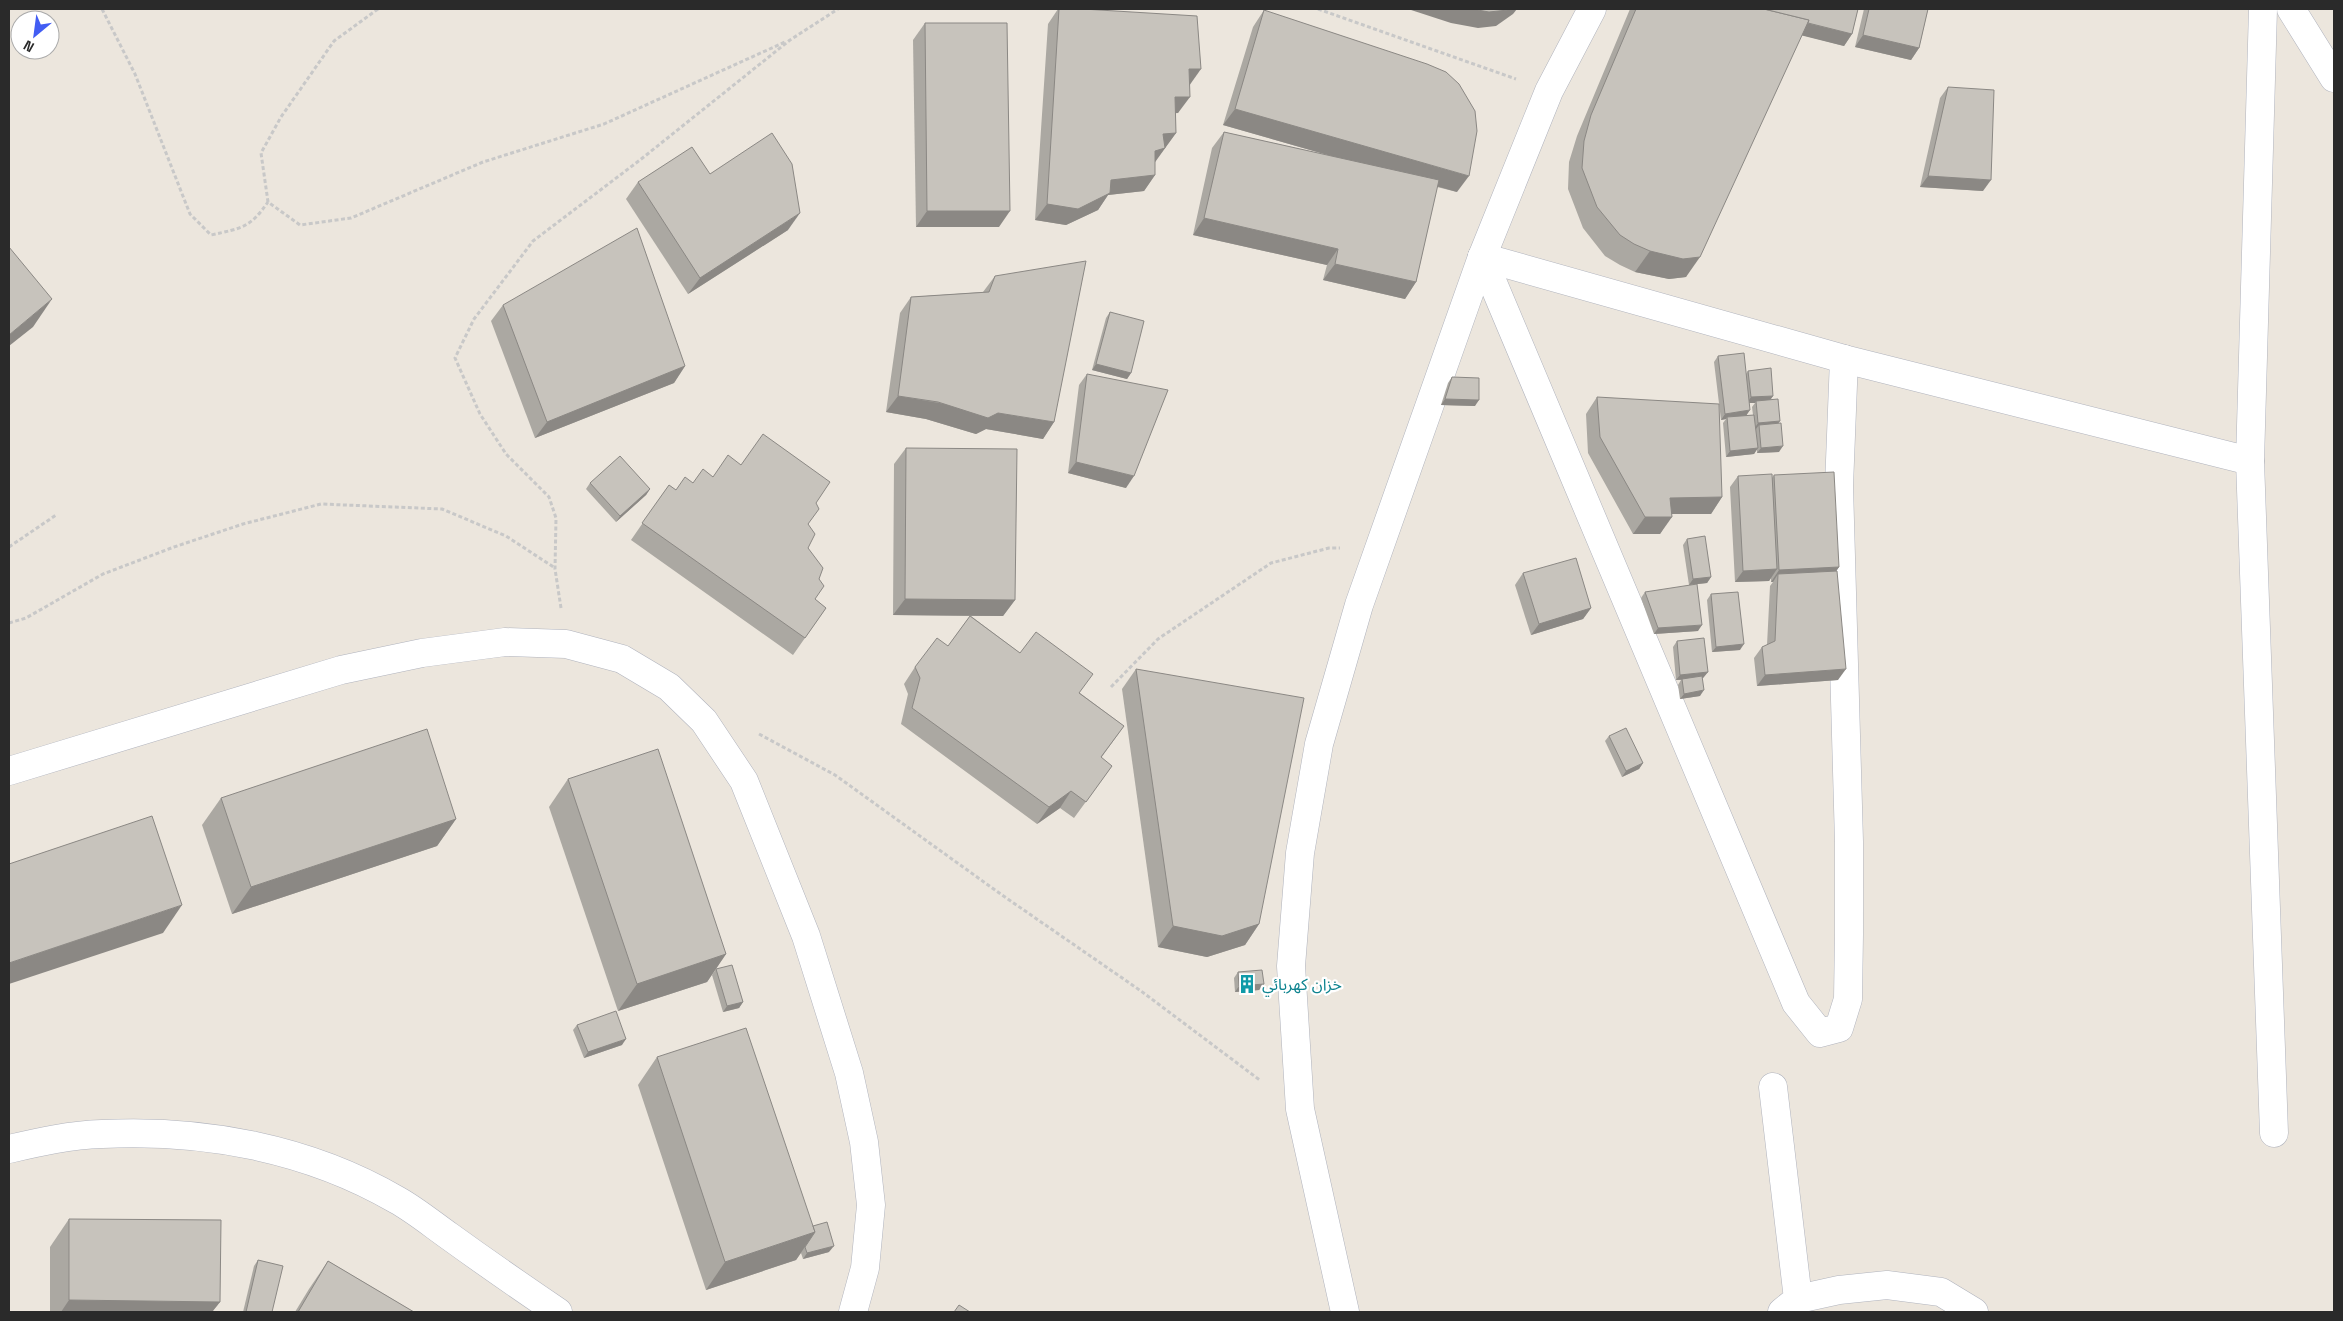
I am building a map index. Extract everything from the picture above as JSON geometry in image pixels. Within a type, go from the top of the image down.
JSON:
[{"type":"street","points":[[1345,1312],[1300,1110],[1291,966],[1300,853],[1319,744],[1359,605],[1482,257],[1549,91],[1592,9]]},
{"type":"street","points":[[2263,9],[2250,461],[2274,1133]]},
{"type":"street","points":[[2291,9],[2334,78]]},
{"type":"street","points":[[1482,257],[1796,1003],[1820,1033],[1839,1028],[1848,998],[1849,842],[1839,486],[1844,359]]},
{"type":"street","points":[[1482,257],[1844,359],[2250,461]]},
{"type":"street","points":[[9,771],[341,670],[422,653],[505,642],[566,644],[622,659],[669,687],[704,721],[744,780],[806,936],[849,1073],[864,1142],[871,1205],[866,1268],[853,1312]]},
{"type":"street","points":[[1773,1087],[1790,1306],[1839,1290],[1887,1285],[1941,1292],[1974,1312]]},
{"type":"street","points":[[9,1149],[51,1140],[101,1134],[147,1134],[234,1141],[287,1153],[336,1169],[397,1200],[558,1312]]},
{"type":"path","points":[[102,9],[135,74],[190,214],[211,235],[241,229],[256,219],[268,202],[261,153],[281,117],[334,41],[378,9]]},
{"type":"path","points":[[566,644],[556,569],[556,518],[549,497],[506,454],[480,414],[455,358],[474,319],[534,241],[640,160],[790,40],[838,9]]},
{"type":"path","points":[[1318,9],[1549,91]]},
{"type":"path","points":[[268,202],[300,225],[351,218],[482,162],[604,124],[790,40]]},
{"type":"path","points":[[9,623],[26,618],[103,574],[174,547],[243,524],[321,504],[442,509],[506,536],[556,569]]},
{"type":"path","points":[[9,548],[56,515]]},
{"type":"path","points":[[1111,687],[1158,639],[1271,563],[1329,548],[1378,550]]},
{"type":"path","points":[[756,733],[835,775],[1002,895],[1141,991],[1300,1110]]},
{"type":"building","points":[[1059,9],[1197,16],[1201,69],[1189,69],[1190,97],[1175,97],[1176,133],[1163,134],[1165,148],[1155,151],[1155,175],[1111,180],[1110,193],[1078,209],[1047,204]]},
{"type":"building","points":[[1472,9],[1509,9],[1489,12]]},
{"type":"building","points":[[1636,9],[1764,9],[1809,20],[1700,257],[1683,259],[1650,251],[1620,235],[1597,207],[1582,168],[1584,141],[1591,115]]},
{"type":"building","points":[[1764,9],[1858,9],[1852,34],[1808,23],[1809,20]]},
{"type":"building","points":[[1869,9],[1928,9],[1919,48],[1863,35]]},
{"type":"building","points":[[1264,10],[1446,72],[1459,84],[1475,111],[1477,131],[1469,176],[1235,109]]},
{"type":"building","points":[[925,23],[1007,23],[1010,211],[927,211]]},
{"type":"building","points":[[1948,87],[1994,90],[1991,180],[1928,176]]},
{"type":"building","points":[[1224,132],[1439,180],[1416,282],[1335,264],[1338,249],[1204,218]]},
{"type":"building","points":[[772,133],[792,164],[800,213],[700,278],[638,182],[692,147],[710,174]]},
{"type":"building","points":[[637,228],[685,366],[547,422],[503,305]]},
{"type":"building","points":[[9,247],[52,299],[9,335]]},
{"type":"building","points":[[1086,261],[1054,422],[998,413],[988,418],[938,402],[898,396],[911,297],[989,292],[995,276]]},
{"type":"building","points":[[1110,312],[1144,321],[1131,373],[1096,364]]},
{"type":"building","points":[[1744,353],[1750,410],[1725,414],[1718,356]]},
{"type":"building","points":[[1771,368],[1773,396],[1751,397],[1748,371]]},
{"type":"building","points":[[1087,374],[1168,390],[1134,476],[1076,462]]},
{"type":"building","points":[[1452,377],[1479,378],[1479,400],[1445,399]]},
{"type":"building","points":[[1597,397],[1719,404],[1722,497],[1670,498],[1672,517],[1645,517],[1600,437]]},
{"type":"building","points":[[1778,399],[1780,421],[1758,423],[1756,401]]},
{"type":"building","points":[[1754,415],[1758,448],[1730,451],[1727,417]]},
{"type":"building","points":[[1781,423],[1783,446],[1761,448],[1759,425]]},
{"type":"building","points":[[763,434],[830,482],[816,503],[819,509],[808,524],[815,534],[808,548],[823,568],[819,579],[824,586],[815,599],[826,608],[805,638],[642,523],[669,485],[676,490],[685,477],[693,483],[703,469],[713,477],[728,455],[741,465]]},
{"type":"building","points":[[906,448],[1017,449],[1015,600],[905,599]]},
{"type":"building","points":[[620,456],[650,489],[620,516],[590,483]]},
{"type":"building","points":[[1834,472],[1839,567],[1779,570],[1774,475]]},
{"type":"building","points":[[1772,474],[1777,569],[1743,571],[1738,476]]},
{"type":"building","points":[[1705,536],[1711,577],[1693,579],[1687,539]]},
{"type":"building","points":[[1576,558],[1591,608],[1539,624],[1523,573]]},
{"type":"building","points":[[1837,571],[1846,669],[1765,675],[1762,647],[1775,641],[1778,574]]},
{"type":"building","points":[[1697,584],[1702,625],[1658,628],[1645,592]]},
{"type":"building","points":[[1738,592],[1744,644],[1716,647],[1711,594]]},
{"type":"building","points":[[970,616],[1020,653],[1036,632],[1093,674],[1079,693],[1124,726],[1101,757],[1112,766],[1086,802],[1071,791],[1049,807],[912,708],[920,678],[915,667],[937,638],[948,646]]},
{"type":"building","points":[[1704,638],[1708,672],[1680,675],[1677,641]]},
{"type":"building","points":[[1136,669],[1304,698],[1259,924],[1222,936],[1173,926]]},
{"type":"building","points":[[1702,676],[1704,690],[1684,694],[1682,679]]},
{"type":"building","points":[[1626,728],[1643,763],[1626,771],[1609,736]]},
{"type":"building","points":[[427,729],[456,819],[251,887],[221,798]]},
{"type":"building","points":[[658,749],[726,954],[637,984],[568,779]]},
{"type":"building","points":[[152,816],[182,905],[9,963],[9,864]]},
{"type":"building","points":[[732,965],[743,1002],[727,1006],[716,969]]},
{"type":"building","points":[[1262,970],[1264,984],[1239,986],[1238,972]]},
{"type":"building","points":[[616,1011],[626,1039],[588,1052],[577,1025]]},
{"type":"building","points":[[746,1028],[815,1232],[725,1262],[657,1057]]},
{"type":"building","points":[[69,1219],[221,1220],[220,1302],[69,1300]]},
{"type":"building","points":[[827,1222],[834,1246],[807,1253],[805,1247],[815,1232],[813,1226]]},
{"type":"building","points":[[258,1260],[283,1266],[272,1312],[246,1312]]},
{"type":"building","points":[[328,1261],[414,1312],[298,1312]]},
{"type":"building","points":[[959,1305],[970,1312],[954,1312]]},
{"type":"place","name":"خزان كهربائي","points":[[1247,984]]}]
